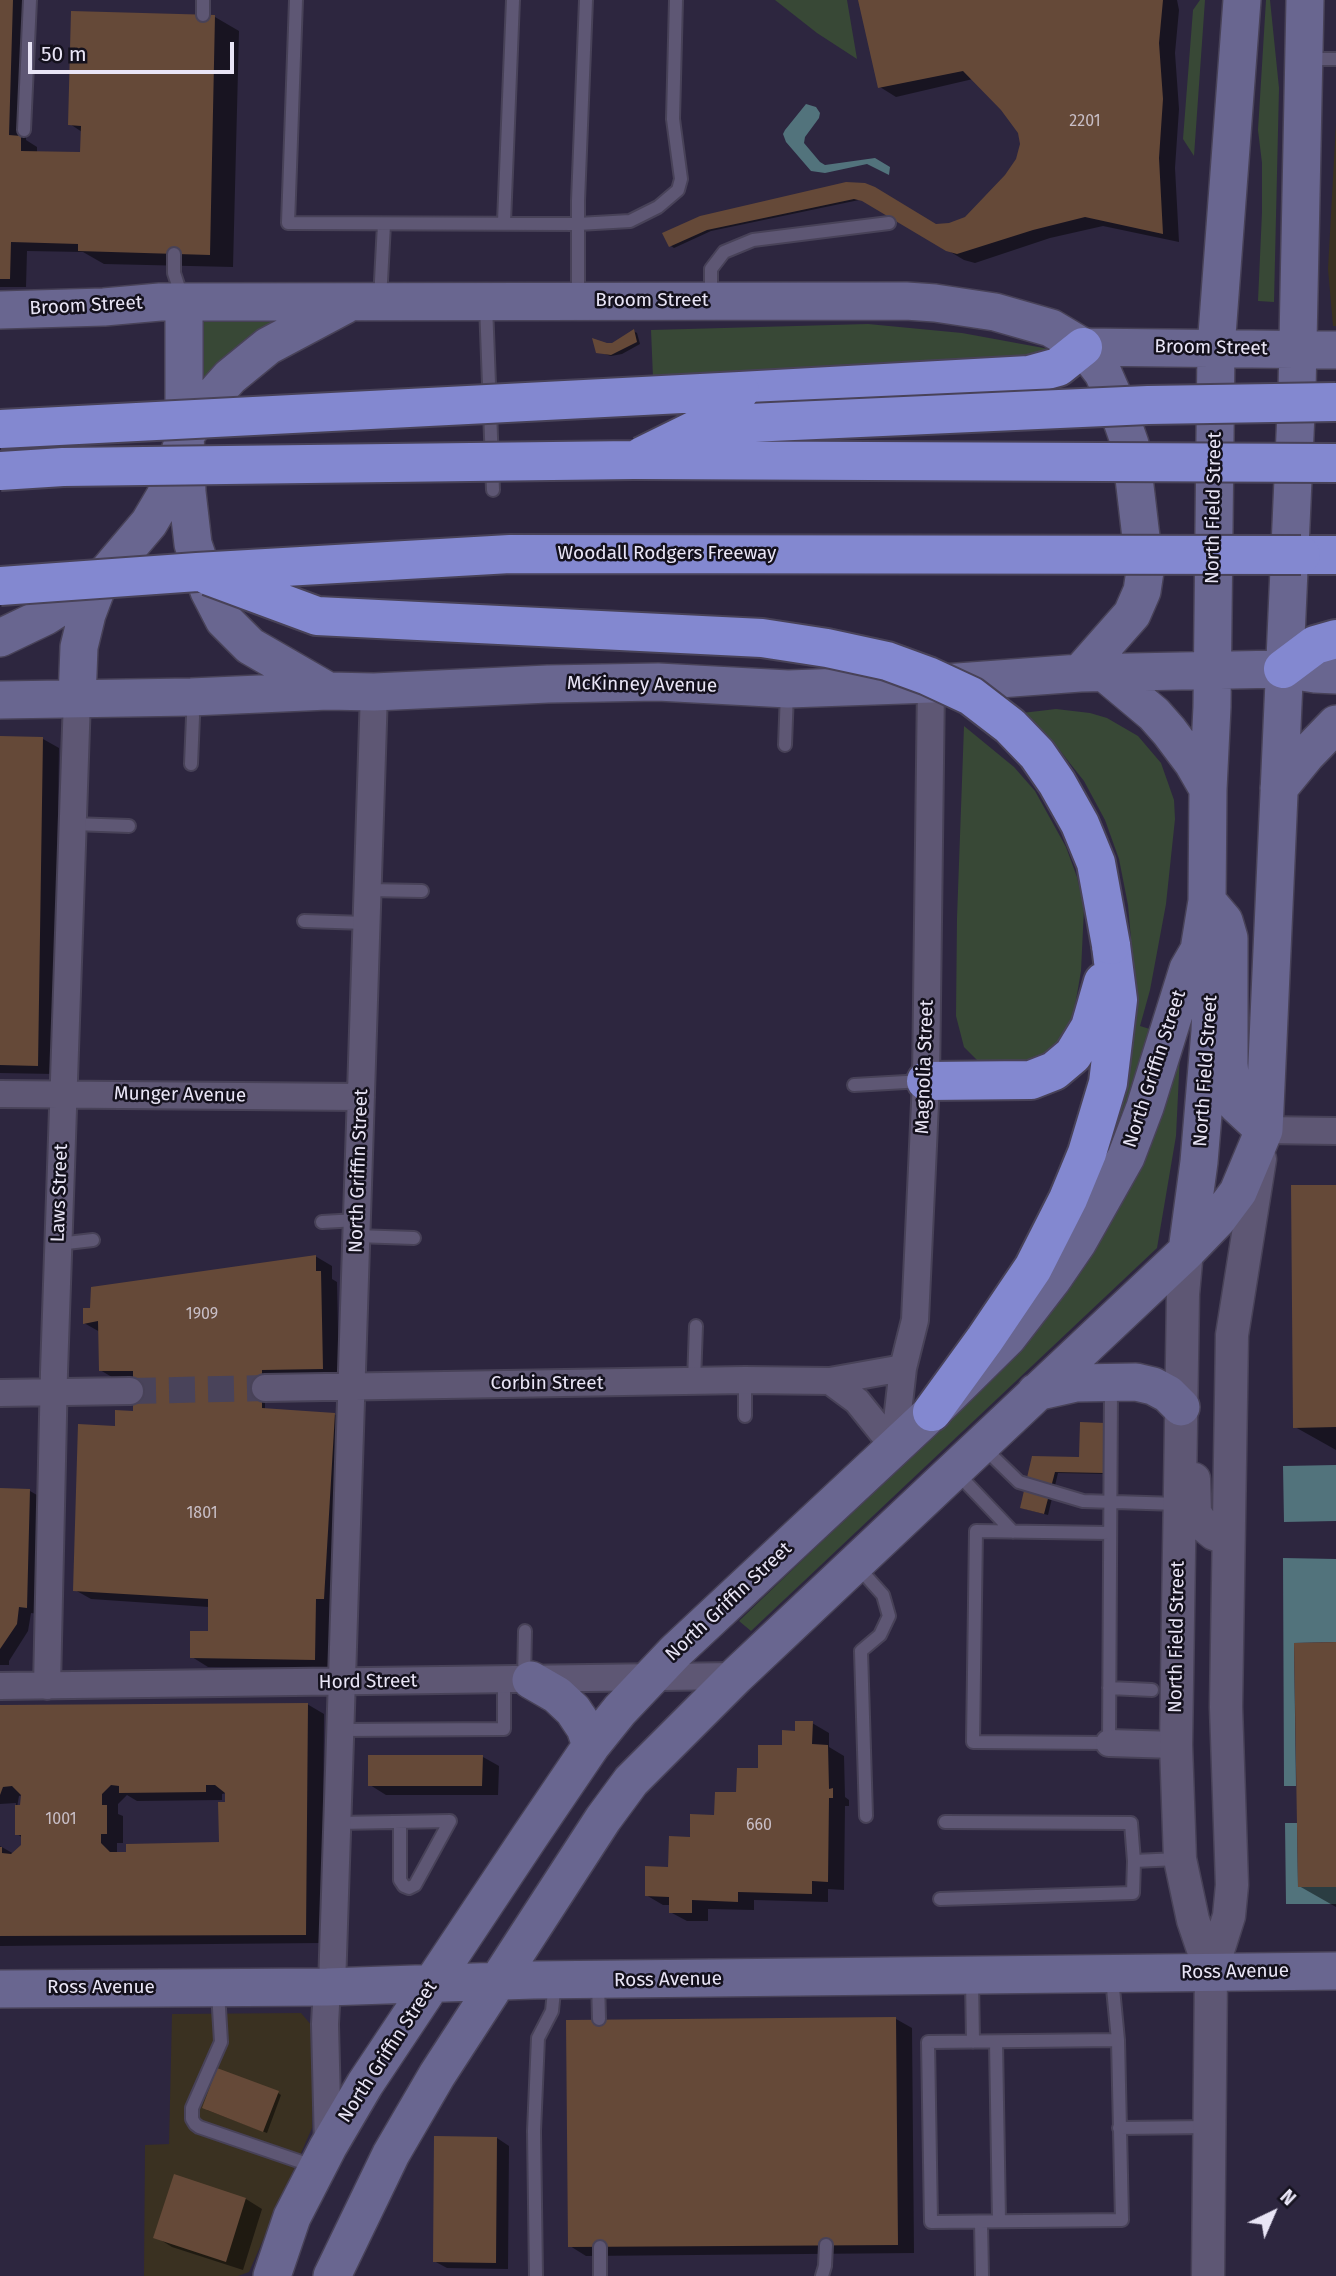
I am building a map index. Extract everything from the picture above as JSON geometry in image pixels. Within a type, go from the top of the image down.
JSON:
[{"type":"highway","points":[[0,429],[1029,375],[1058,367],[1083,347]]},
{"type":"highway","points":[[634,460],[705,425],[1148,405],[1336,402]]},
{"type":"highway","points":[[0,471],[63,467],[634,460],[1336,463]]},
{"type":"highway","name":"Woodall Rodgers Freeway","points":[[0,586],[510,554],[1336,555]]},
{"type":"highway","points":[[197,572],[317,616],[762,638],[827,648],[887,661],[971,696],[1010,726],[1037,754],[1080,824],[1096,863],[1118,1000],[1108,1083],[1087,1153],[1068,1199],[1032,1268],[932,1412]]},
{"type":"highway","points":[[1283,669],[1315,645],[1336,639]]},
{"type":"highway","points":[[926,1081],[1031,1080],[1054,1071],[1073,1055],[1090,1027],[1100,998],[1111,945]]},
{"type":"main road","name":"North Field Street","points":[[1186,1251],[1199,1162],[1210,1031],[1212,976],[1199,950],[1207,901],[1216,348],[1242,0]]},
{"type":"main road","points":[[1282,0],[1285,15],[1319,59]]},
{"type":"main road","name":"North Field Street","points":[[1264,1130],[1297,350],[1319,59],[1305,0]]},
{"type":"main road","name":"Broom Street","points":[[0,310],[184,302],[935,303],[995,312],[1051,328],[1083,347],[1297,350]]},
{"type":"main road","points":[[184,302],[187,492],[193,544],[209,591],[224,620],[250,646],[328,691]]},
{"type":"main road","points":[[0,639],[46,616],[99,582],[149,523],[165,496],[185,436],[214,394],[248,360],[289,333],[366,302]]},
{"type":"main road","points":[[1083,347],[1103,373],[1130,444],[1145,571],[1142,592],[1132,614],[1093,673],[1154,714],[1193,763],[1208,789]]},
{"type":"main road","points":[[1297,350],[1336,350]]},
{"type":"main road","points":[[77,699],[79,647],[99,582]]},
{"type":"main road","points":[[1283,669],[1336,674]]},
{"type":"main road","name":"McKinney Avenue","points":[[0,699],[191,697],[658,682],[788,689],[931,684],[1093,673],[1283,669]]},
{"type":"main road","points":[[1279,788],[1336,724]]},
{"type":"main road","points":[[332,2276],[391,2154],[437,2075],[603,1819],[631,1781],[736,1676],[1186,1251],[1217,1220],[1238,1192],[1264,1130],[1237,1105],[1232,1094],[1229,1064],[1229,938],[1224,921],[1207,901]]},
{"type":"main road","name":"North Griffin Street","points":[[272,2276],[292,2217],[322,2157],[365,2084],[591,1746],[650,1676],[932,1412],[1008,1337],[1052,1280],[1078,1242],[1126,1157],[1145,1107],[1188,968],[1199,950]]},
{"type":"main road","points":[[1035,1392],[1076,1383],[1136,1382],[1153,1386],[1168,1394],[1181,1407]]},
{"type":"main road","points":[[520,1680],[557,1695],[573,1710],[585,1728],[591,1746]]},
{"type":"main road","name":"Ross Avenue","points":[[0,1989],[330,1987],[433,1982],[1336,1971]]},
{"type":"street","name":"Magnolia Street","points":[[894,1447],[903,1368],[915,1320],[926,1081],[931,684]]},
{"type":"street","name":"North Griffin Street","points":[[322,2157],[325,2024],[330,1987],[338,1823],[374,692]]},
{"type":"street","name":"Laws Street","points":[[47,1686],[53,1392],[77,699]]},
{"type":"street","name":"Munger Avenue","points":[[0,1094],[361,1097]]},
{"type":"street","points":[[1264,1130],[1336,1131]]},
{"type":"street","name":"North Field Street","points":[[1208,2276],[1212,1973],[1229,1916],[1233,1885],[1226,1707],[1232,1335],[1264,1130]]},
{"type":"street","name":"North Field Street","points":[[1186,1251],[1182,1294],[1176,1745],[1181,1859],[1193,1920],[1212,1973]]},
{"type":"street","name":"Corbin Street","points":[[265,1388],[830,1381],[903,1368]]},
{"type":"street","points":[[830,1381],[858,1401],[894,1447]]},
{"type":"street","points":[[0,1393],[130,1391]]},
{"type":"street","points":[[1181,1407],[1194,1437],[1195,1513],[1203,1525],[1214,1534],[1228,1539]]},
{"type":"street","name":"Hord Street","points":[[0,1686],[736,1676]]},
{"type":"street","points":[[1109,1743],[1176,1745]]},
{"type":"lane","points":[[24,130],[30,0]]},
{"type":"lane","points":[[203,0],[203,15]]},
{"type":"lane","points":[[296,0],[288,223],[384,224],[579,224],[630,221],[658,207],[678,190],[681,178],[673,119],[676,0]]},
{"type":"lane","points":[[504,222],[513,0]]},
{"type":"lane","points":[[578,301],[586,0]]},
{"type":"lane","points":[[710,301],[711,269],[724,252],[753,240],[889,223]]},
{"type":"lane","points":[[366,302],[384,224]]},
{"type":"lane","points":[[174,254],[174,273],[184,302]]},
{"type":"lane","points":[[486,302],[493,490]]},
{"type":"lane","points":[[785,745],[788,689]]},
{"type":"lane","points":[[191,697],[191,764]]},
{"type":"lane","points":[[73,824],[129,826]]},
{"type":"lane","points":[[367,890],[422,891]]},
{"type":"lane","points":[[304,921],[366,923]]},
{"type":"lane","points":[[854,1085],[926,1081]]},
{"type":"lane","points":[[322,1222],[414,1238]]},
{"type":"lane","points":[[58,1244],[93,1240]]},
{"type":"lane","points":[[694,1381],[696,1326]]},
{"type":"lane","points":[[745,1380],[746,1416]]},
{"type":"lane","points":[[1110,1533],[976,1531],[973,1742],[1109,1743],[1111,1382]]},
{"type":"lane","points":[[980,1445],[1019,1482],[1083,1501],[1178,1504]]},
{"type":"lane","points":[[955,1470],[1013,1532]]},
{"type":"lane","points":[[856,1564],[883,1595],[888,1616],[880,1635],[861,1651],[866,1816]]},
{"type":"lane","points":[[340,1730],[504,1729],[520,1680],[525,1631]]},
{"type":"lane","points":[[1109,1688],[1152,1690]]},
{"type":"lane","points":[[338,1823],[450,1821],[415,1885],[410,1888],[404,1886],[400,1880],[401,1822]]},
{"type":"lane","points":[[940,1899],[1133,1893],[1131,1823],[945,1822]]},
{"type":"lane","points":[[1134,1861],[1181,1859]]},
{"type":"lane","points":[[1112,1974],[1118,2040],[1122,2220],[931,2222],[928,2042],[1118,2040]]},
{"type":"lane","points":[[972,1976],[973,2042]]},
{"type":"lane","points":[[536,2276],[534,2132],[538,2038],[552,2011],[555,1981]]},
{"type":"lane","points":[[598,1981],[599,2019]]},
{"type":"lane","points":[[218,1988],[221,2042],[192,2108],[195,2124],[204,2129],[322,2157]]},
{"type":"lane","points":[[996,2042],[999,2221]]},
{"type":"lane","points":[[1119,2128],[1210,2127]]},
{"type":"lane","points":[[981,2222],[982,2276]]},
{"type":"lane","points":[[822,2276],[826,2245]]},
{"type":"lane","points":[[600,2247],[600,2276]]},
{"type":"shaded area","points":[[775,0],[847,0],[857,59],[817,33]]},
{"type":"shaded area","points":[[1200,0],[1205,0],[1194,156],[1183,139],[1193,10]]},
{"type":"shaded area","points":[[1266,0],[1270,0],[1279,88],[1274,302],[1258,301],[1262,163],[1258,130]]},
{"type":"shaded area","points":[[806,104],[816,107],[820,113],[804,143],[820,162],[825,165],[875,158],[890,167],[889,175],[867,164],[825,173],[811,171],[786,142],[783,134]]},
{"type":"shaded area","points":[[1336,123],[1336,326],[1333,326],[1328,269]]},
{"type":"shaded area","points":[[286,315],[239,346],[195,390],[200,318]]},
{"type":"shaded area","points":[[868,324],[962,333],[1049,349],[1048,360],[653,378],[651,330]]},
{"type":"shaded area","points":[[1056,709],[1107,718],[1138,736],[1161,763],[1174,800],[1175,819],[1166,904],[1150,990],[1140,1026],[1153,1030],[1140,1073],[1115,1136],[1089,1188],[1130,1007],[1131,939],[1119,859],[1105,820],[1084,781],[1057,747],[1022,713]]},
{"type":"shaded area","points":[[964,726],[1014,767],[1035,791],[1066,847],[1084,908],[1081,971],[1070,1035],[1030,1064],[981,1064],[964,1047],[956,1016]]},
{"type":"shaded area","points":[[1181,1033],[1176,1136],[1157,1248],[751,1631],[739,1621],[989,1381]]},
{"type":"shaded area","points":[[1336,1465],[1336,1521],[1284,1522],[1283,1466]]},
{"type":"shaded area","points":[[1283,1558],[1336,1559],[1336,1642],[1294,1643],[1296,1786],[1284,1786]]},
{"type":"shaded area","points":[[1285,1823],[1297,1823],[1298,1887],[1336,1887],[1336,1904],[1286,1904]]},
{"type":"shaded area","points":[[301,2013],[313,2027],[312,2128],[249,2272],[238,2276],[144,2276],[145,2145],[169,2144],[172,2014]]},
{"type":"building","points":[[0,0],[13,0],[9,135],[21,136],[21,151],[80,152],[81,126],[68,125],[71,11],[215,15],[210,255],[78,251],[78,244],[11,242],[10,279],[0,279]]},
{"type":"building","points":[[858,0],[1163,0],[1159,43],[1163,99],[1159,158],[1163,234],[1085,217],[957,254],[946,251],[862,201],[854,199],[707,230],[669,247],[662,233],[700,216],[846,182],[865,183],[936,224],[949,223],[965,217],[1005,175],[1016,159],[1020,144],[1018,133],[1001,110],[963,71],[878,88]]},
{"type":"building","points":[[634,329],[637,342],[611,355],[596,353],[592,338],[612,343]]},
{"type":"building","points":[[0,736],[43,737],[38,1066],[0,1065]]},
{"type":"building","points":[[1291,1185],[1336,1185],[1336,1427],[1293,1428]]},
{"type":"building","points":[[316,1255],[316,1271],[321,1271],[323,1369],[262,1370],[262,1408],[335,1413],[324,1599],[316,1599],[315,1660],[190,1658],[190,1631],[208,1631],[208,1599],[73,1591],[78,1424],[115,1426],[115,1410],[133,1411],[133,1371],[99,1371],[98,1321],[83,1324],[83,1308],[90,1308],[91,1287]]},
{"type":"building","points":[[1080,1422],[1106,1423],[1104,1473],[1055,1472],[1044,1514],[1020,1508],[1032,1456],[1079,1457]]},
{"type":"building","points":[[0,1488],[30,1489],[27,1608],[19,1607],[17,1624],[0,1649]]},
{"type":"building","points":[[1336,1642],[1336,1887],[1298,1887],[1294,1643]]},
{"type":"building","points":[[308,1703],[306,1935],[0,1936],[0,1847],[2,1853],[11,1854],[21,1845],[21,1835],[15,1835],[15,1805],[20,1805],[21,1795],[12,1786],[3,1787],[0,1795],[0,1705]],"holes":[[[111,1785],[119,1786],[119,1793],[206,1792],[206,1785],[215,1785],[225,1793],[225,1802],[218,1802],[219,1842],[126,1844],[126,1852],[110,1852],[101,1843],[101,1834],[107,1834],[107,1805],[102,1805],[102,1794]]]},
{"type":"building","points":[[795,1721],[813,1721],[812,1744],[828,1745],[829,1789],[833,1788],[833,1798],[829,1798],[828,1882],[812,1881],[812,1894],[738,1892],[738,1902],[692,1900],[692,1913],[669,1913],[669,1897],[645,1896],[645,1866],[668,1867],[669,1836],[690,1837],[690,1814],[714,1815],[715,1792],[736,1792],[737,1768],[758,1768],[758,1745],[782,1745],[782,1730],[795,1731]]},
{"type":"building","points":[[368,1755],[483,1755],[482,1786],[368,1786]]},
{"type":"building","points":[[896,2017],[898,2245],[568,2247],[566,2020]]},
{"type":"building","points":[[217,2068],[279,2091],[263,2132],[202,2108]]},
{"type":"building","points":[[434,2136],[497,2137],[496,2263],[433,2262]]},
{"type":"building","points":[[174,2174],[246,2198],[226,2262],[153,2238]]},
{"type":"tunnel","points":[[130,1391],[265,1388]]}]
